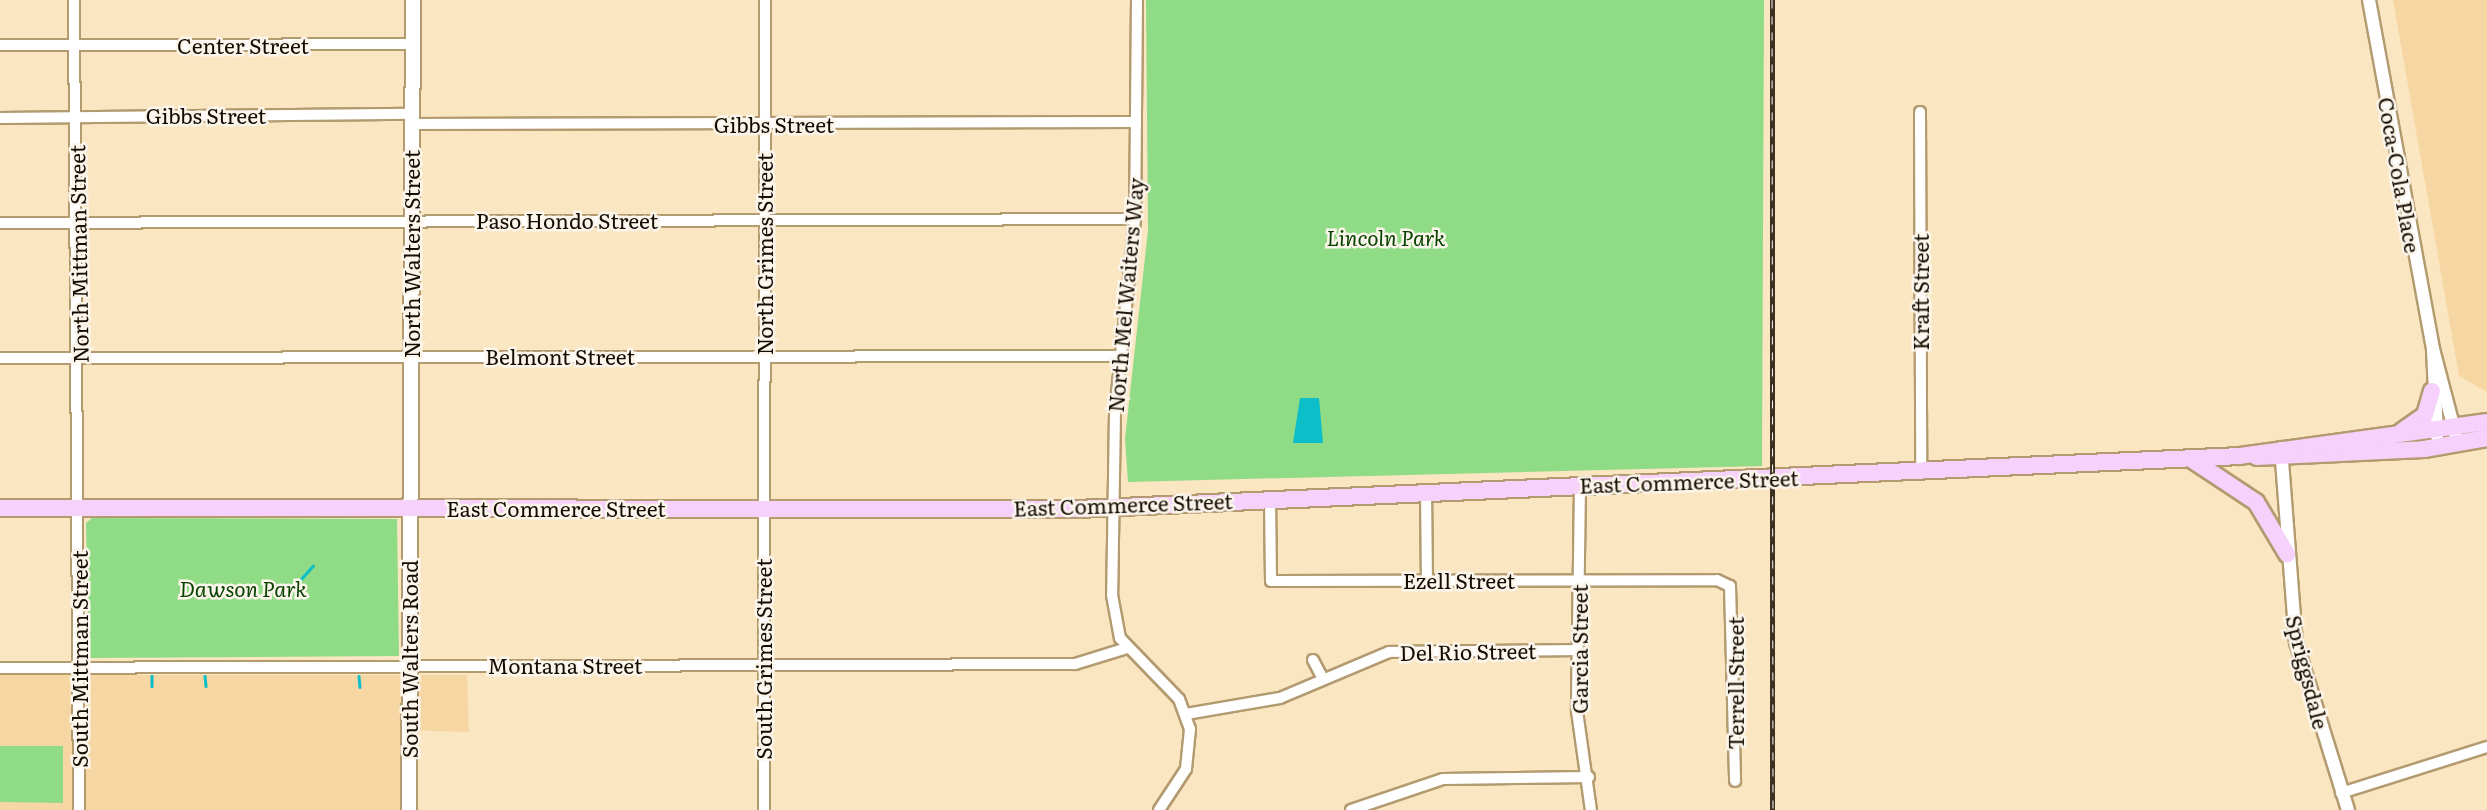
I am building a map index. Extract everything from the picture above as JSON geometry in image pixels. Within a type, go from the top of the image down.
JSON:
[{"type":"main road","name":"North Walters Street","points":[[410,508],[413,0]]},
{"type":"main road","points":[[2397,433],[2425,415],[2432,391]]},
{"type":"main road","name":"East Commerce Street","points":[[2281,454],[2397,433],[2487,422]]},
{"type":"main road","name":"East Commerce Street","points":[[0,508],[1113,506],[1426,489],[1580,486],[2281,454],[2438,446],[2487,438]]},
{"type":"main road","points":[[2189,458],[2256,502],[2287,554]]},
{"type":"main road","name":"South Walters Road","points":[[409,810],[410,508]]},
{"type":"street","name":"North Mittman Street","points":[[74,0],[80,358],[79,508]]},
{"type":"street","name":"North Grimes Street","points":[[762,508],[765,0]]},
{"type":"street","name":"North Mel Waiters Way","points":[[1127,648],[1113,613],[1113,506],[1120,356],[1135,219],[1138,0]]},
{"type":"street","name":"Coca-Cola Place","points":[[2369,0],[2433,349],[2458,444]]},
{"type":"street","name":"Center Street","points":[[0,45],[412,44]]},
{"type":"street","name":"Kraft Street","points":[[1920,112],[1920,471]]},
{"type":"street","name":"Gibbs Street","points":[[0,118],[74,116],[765,124],[1136,122]]},
{"type":"street","name":"Paso Hondo Street","points":[[0,223],[1135,219]]},
{"type":"street","name":"Coca-Cola Place","points":[[2433,349],[2432,391],[2438,446]]},
{"type":"street","name":"Belmont Street","points":[[0,358],[1120,356]]},
{"type":"street","name":"Spriggsdale","points":[[2281,454],[2296,642],[2348,810]]},
{"type":"street","name":"Garcia Street","points":[[1580,486],[1577,711],[1591,810]]},
{"type":"street","points":[[1426,489],[1427,580]]},
{"type":"street","name":"Ezell Street","points":[[1270,498],[1271,581],[1580,580],[1731,586]]},
{"type":"street","name":"South Mittman Street","points":[[79,508],[79,810]]},
{"type":"street","name":"South Grimes Street","points":[[762,508],[764,810]]},
{"type":"street","name":"Terrell Street","points":[[1731,586],[1735,781]]},
{"type":"street","points":[[1127,648],[1168,685],[1186,713],[1190,756],[1159,810]]},
{"type":"street","name":"Montana Street","points":[[0,668],[1074,664],[1127,648]]},
{"type":"street","name":"Del Rio Street","points":[[1186,713],[1251,706],[1389,652],[1577,650]]},
{"type":"street","points":[[1313,660],[1323,679]]},
{"type":"street","points":[[2341,793],[2487,747]]},
{"type":"street","points":[[1351,810],[1443,779],[1588,777]]},
{"type":"shaded area","points":[[2393,0],[2487,0],[2487,392],[2459,376]]},
{"type":"shaded area","points":[[0,675],[467,675],[469,732],[401,730],[401,810],[0,810]]},
{"type":"green space","name":"Lincoln Park","points":[[1146,0],[1764,0],[1762,466],[1128,482],[1125,439],[1148,230]]},
{"type":"green space","name":"Dawson Park","points":[[92,518],[397,519],[399,656],[89,658],[86,523]]},
{"type":"green space","points":[[0,746],[63,746],[63,803],[0,802]]},
{"type":"water","points":[[1300,398],[1319,398],[1323,443],[1293,443]]},
{"type":"waterway","points":[[292,589],[313,566]]},
{"type":"waterway","points":[[152,676],[152,686]]},
{"type":"waterway","points":[[205,676],[206,686]]},
{"type":"waterway","points":[[359,676],[360,687]]},
{"type":"railway","points":[[1772,0],[1773,810]]}]
